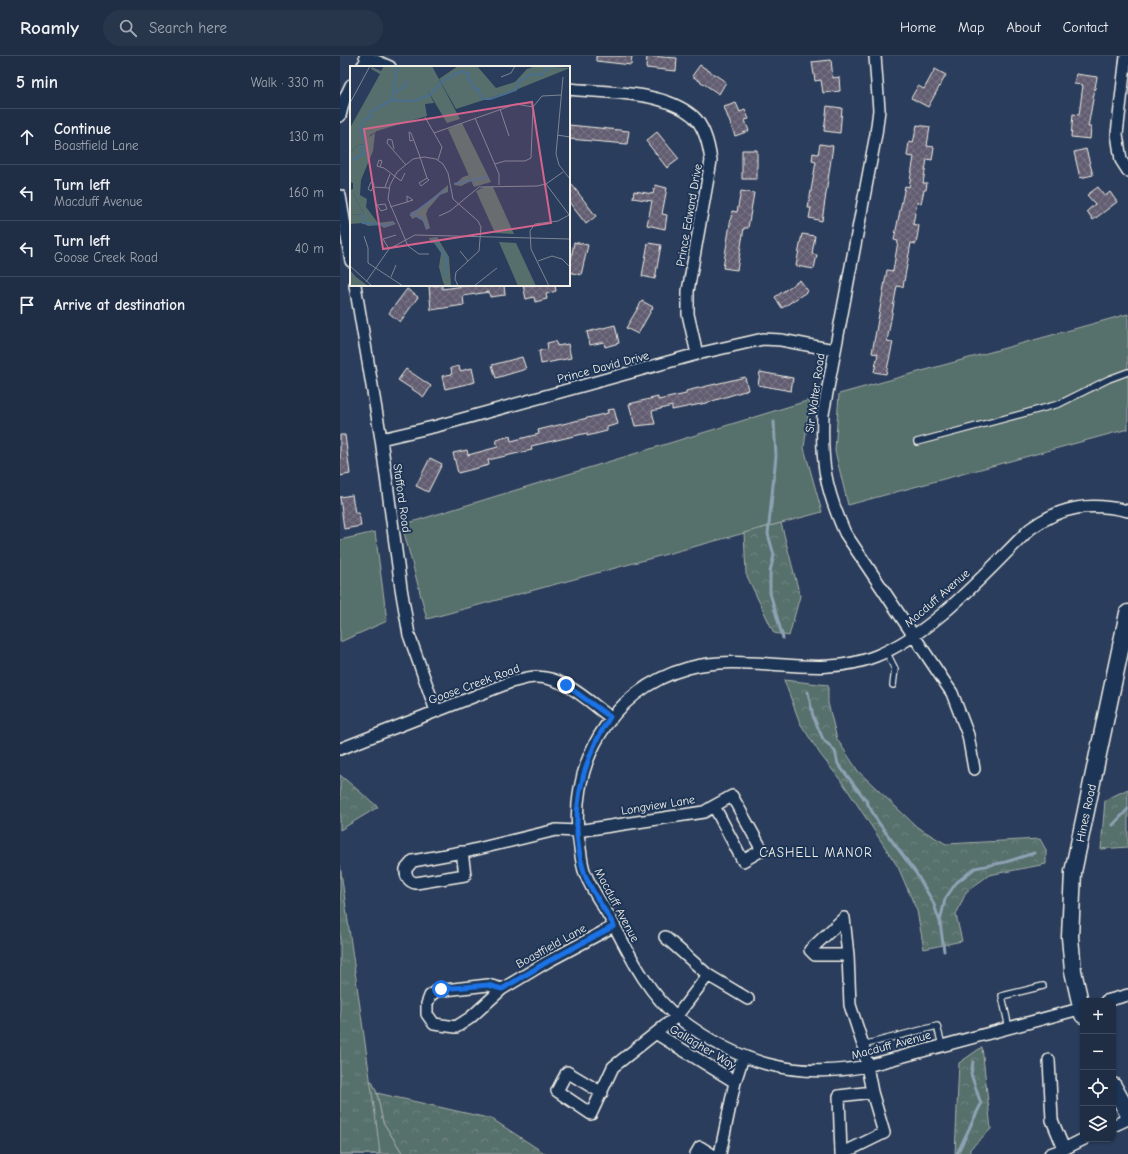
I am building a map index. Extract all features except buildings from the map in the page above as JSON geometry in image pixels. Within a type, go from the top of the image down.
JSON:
[{"type":"street","name":"Sir Walter Road","points":[[875,56],[879,110],[876,134],[823,414],[822,447],[825,480],[834,509],[845,533],[952,693],[968,735],[974,769]]},
{"type":"street","points":[[1126,56],[1117,134],[1121,160],[1128,171]]},
{"type":"street","points":[[365,60],[386,66]]},
{"type":"street","points":[[340,116],[344,100],[350,87]]},
{"type":"street","name":"Prince Edward Drive","points":[[570,89],[650,97],[674,103],[693,117],[702,130],[709,145],[712,161],[688,291],[688,314],[697,354]]},
{"type":"street","points":[[340,196],[350,255]]},
{"type":"street","name":"Stafford Road","points":[[355,286],[381,439],[401,588],[409,635],[436,711]]},
{"type":"street","name":"Prince David Drive","points":[[381,439],[436,426],[697,354],[763,339],[781,340],[834,350]]},
{"type":"street","name":"Macduff Avenue","points":[[1080,1010],[847,1070],[814,1072],[782,1068],[743,1057],[706,1037],[676,1017],[647,983],[631,959],[584,873],[577,831],[577,804],[584,769],[595,742],[610,717],[647,685],[688,668],[731,662],[816,667],[842,666],[876,657],[914,637],[942,614],[1030,529],[1042,520],[1063,510],[1088,506],[1128,511]]},
{"type":"street","name":"Hines Road","points":[[1080,1001],[1073,971],[1070,937],[1073,872],[1128,613]]},
{"type":"street","name":"Goose Creek Road","points":[[340,748],[511,682],[535,677],[551,678],[566,685],[610,717]]},
{"type":"street","name":"Longview Lane","points":[[462,852],[465,875],[416,883],[411,881],[406,876],[406,869],[413,862],[556,830],[577,831],[704,812],[714,806],[732,796],[762,850],[743,861],[714,806]]},
{"type":"street","name":"Boastfield Lane","points":[[502,989],[488,985],[441,989],[430,996],[427,1004],[427,1014],[434,1024],[456,1027],[470,1018],[502,989],[547,962],[614,926]]},
{"type":"street","points":[[665,937],[708,975],[748,999]]},
{"type":"street","points":[[848,955],[850,1005],[863,1045],[872,1092],[884,1133],[841,1154],[839,1096],[872,1092]]},
{"type":"street","name":"Gallagher Way","points":[[602,1093],[613,1067],[657,1034],[676,1017],[708,975]]},
{"type":"street","points":[[1116,998],[1128,995]]},
{"type":"street","name":"Gallagher Way","points":[[657,1034],[735,1082]]},
{"type":"street","name":"Gallagher Way","points":[[720,1154],[735,1082],[743,1057]]},
{"type":"street","points":[[1049,1060],[1052,1120],[1064,1149]]},
{"type":"street","points":[[1116,1091],[1128,1113]]},
{"type":"street","points":[[1116,1124],[1128,1118]]},
{"type":"street","points":[[1050,1154],[1080,1141]]},
{"type":"street","points":[[696,1154],[700,1147],[711,1154]]},
{"type":"lane","points":[[917,442],[1059,404],[1109,379],[1128,372]]},
{"type":"lane","points":[[886,651],[895,669],[893,685]]},
{"type":"lane","points":[[1009,1028],[1002,996],[1043,986]]},
{"type":"lane","points":[[863,1045],[937,1026],[942,1045]]},
{"type":"green space","points":[[1128,314],[1128,429],[848,505],[835,451],[839,394]]},
{"type":"green space","points":[[810,400],[804,448],[822,512],[427,619],[402,525]]},
{"type":"green space","points":[[781,523],[800,596],[789,636],[774,633],[746,574],[744,533]]},
{"type":"green space","points":[[375,532],[387,621],[340,642],[340,540]]},
{"type":"green space","points":[[784,680],[828,685],[828,703],[837,739],[858,771],[917,827],[946,844],[1040,839],[1046,850],[1046,864],[989,875],[966,892],[956,915],[962,941],[924,949],[917,911],[898,867],[845,786],[820,754],[800,723]]},
{"type":"green space","points":[[340,775],[378,807],[340,830]]},
{"type":"green space","points":[[1128,789],[1128,847],[1101,849],[1105,800]]},
{"type":"green space","points":[[340,865],[376,1121],[380,1154],[340,1154]]},
{"type":"green space","points":[[982,1047],[991,1129],[970,1149],[970,1154],[955,1154],[959,1063]]},
{"type":"green space","points":[[340,1051],[356,1084],[372,1081],[377,1093],[383,1122],[403,1154],[340,1154]]},
{"type":"green space","points":[[377,1093],[492,1119],[546,1154],[403,1154],[383,1122]]},
{"type":"waterway","points":[[774,422],[776,456],[768,534],[774,555],[770,572],[770,593],[783,638]]},
{"type":"waterway","points":[[808,692],[813,716],[823,739],[835,751],[838,764],[865,799],[878,822],[916,873],[933,902],[940,922],[944,951]]},
{"type":"waterway","points":[[1113,825],[1128,809]]},
{"type":"waterway","points":[[940,922],[945,899],[956,883],[975,868],[1006,862],[1034,853]]},
{"type":"waterway","points":[[957,1154],[981,1104],[971,1074],[973,1062]]},
{"type":"district","name":"CASHELL MANOR","points":[[816,852]]},
{"type":"route","points":[[441,989],[488,985],[502,989],[547,962],[614,926],[584,873],[577,831],[577,804],[584,769],[595,742],[610,717],[566,685]]}]
